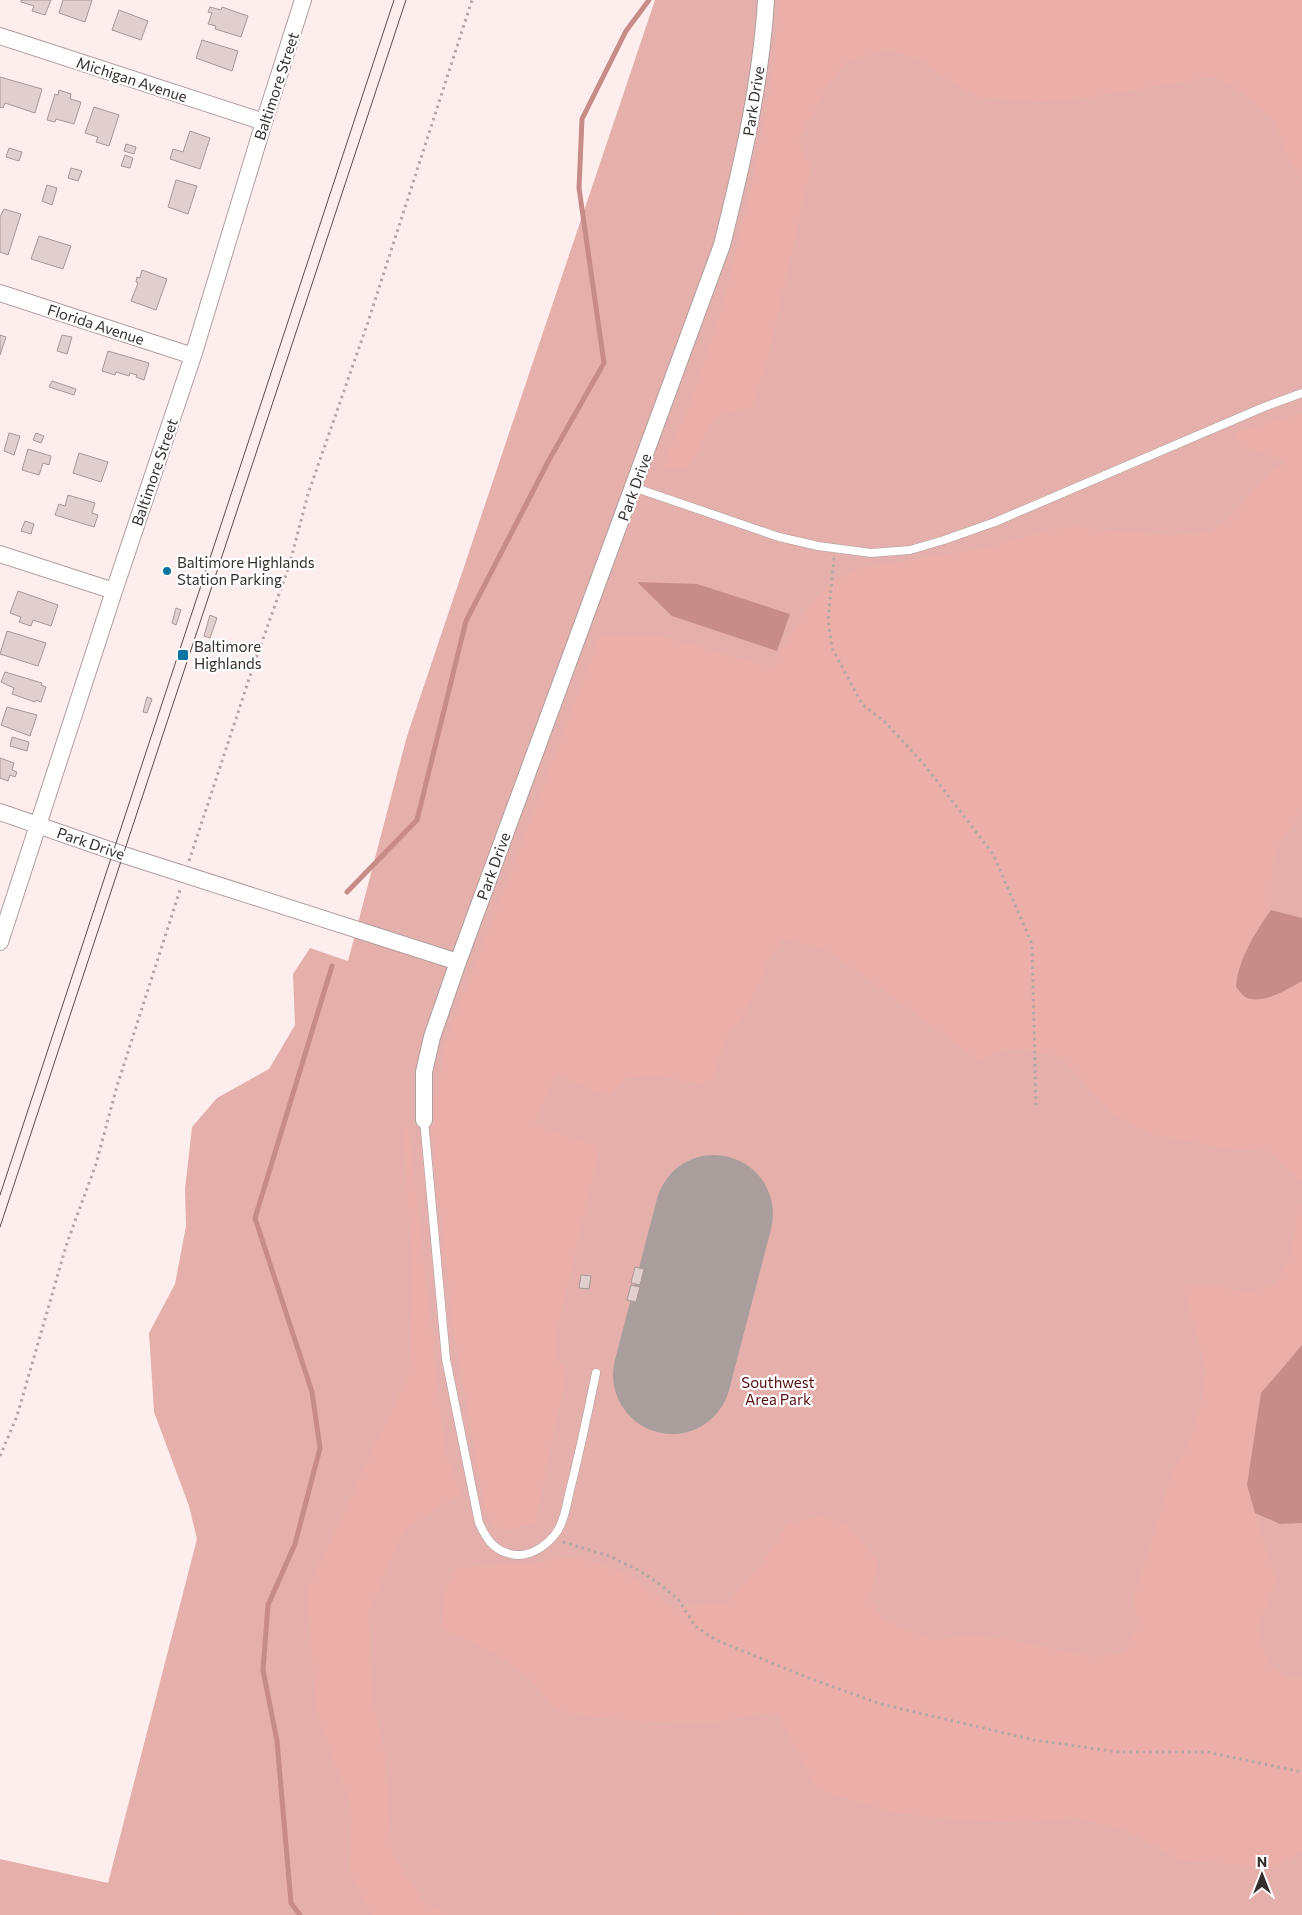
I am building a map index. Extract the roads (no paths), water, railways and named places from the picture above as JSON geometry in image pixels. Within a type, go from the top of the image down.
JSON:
[{"type":"street","name":"Baltimore Street","points":[[0,942],[114,591],[193,356],[303,0]]},
{"type":"street","name":"Park Drive","points":[[424,1120],[424,1072],[432,1038],[458,962],[722,245],[745,151],[756,83],[766,0]]},
{"type":"street","name":"Michigan Avenue","points":[[0,36],[264,122]]},
{"type":"street","name":"Florida Avenue","points":[[0,293],[193,356]]},
{"type":"street","points":[[0,554],[114,591]]},
{"type":"street","name":"Park Drive","points":[[0,812],[458,962]]},
{"type":"lane","points":[[634,487],[779,538],[871,553],[910,550],[995,522],[1264,407],[1302,393]]},
{"type":"lane","points":[[424,1120],[446,1359],[479,1523],[485,1538],[494,1548],[508,1554],[523,1555],[540,1549],[558,1529],[566,1506],[579,1454],[596,1373]]},
{"type":"waterway","points":[[347,892],[417,820],[466,621],[549,460],[604,363],[579,188],[582,119],[626,31],[649,0]]},
{"type":"waterway","points":[[300,1915],[291,1903],[277,1741],[263,1670],[268,1605],[295,1544],[320,1448],[312,1392],[255,1218],[332,966]]},
{"type":"tram line","points":[[0,1195],[394,0]]},
{"type":"tram line","points":[[0,1227],[406,0]]},
{"type":"place","name":"Baltimore Highlands Station Parking","points":[[167,571]]},
{"type":"place","name":"Baltimore Highlands","points":[[183,655]]},
{"type":"park label","name":"Southwest Area Park","points":[[778,1390]]}]
